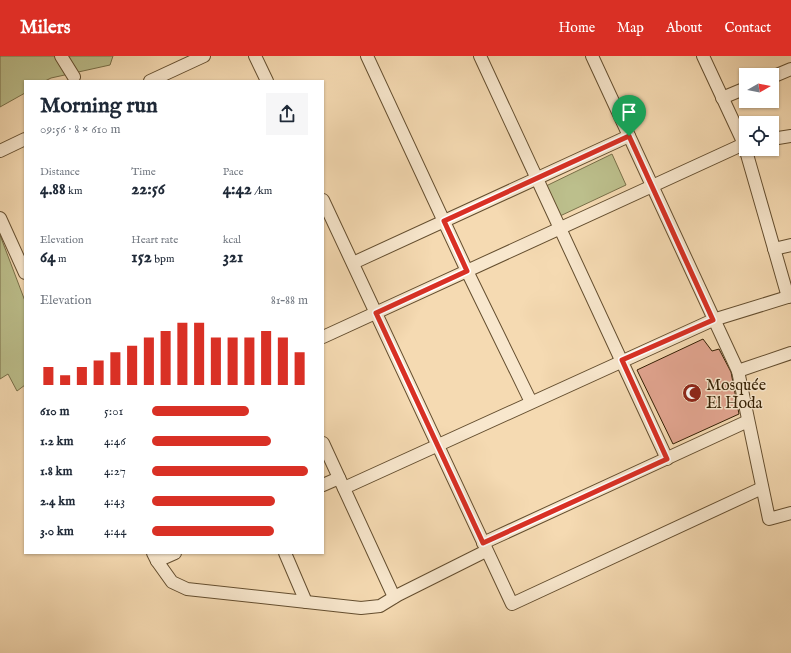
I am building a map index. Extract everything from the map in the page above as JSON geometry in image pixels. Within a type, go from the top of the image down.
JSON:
[{"type":"street","points":[[61,56],[74,77]]},
{"type":"street","points":[[153,80],[204,56]]},
{"type":"street","points":[[255,56],[267,80]]},
{"type":"street","points":[[367,56],[467,271],[531,402]]},
{"type":"street","points":[[480,56],[667,459]]},
{"type":"street","points":[[592,56],[713,320],[738,371],[769,519],[791,513]]},
{"type":"street","points":[[703,56],[739,132]]},
{"type":"street","points":[[779,74],[791,69]]},
{"type":"street","points":[[722,98],[739,91]]},
{"type":"street","points":[[353,263],[629,136]]},
{"type":"street","points":[[779,138],[791,136]]},
{"type":"street","points":[[0,151],[24,139]]},
{"type":"street","points":[[324,337],[739,147]]},
{"type":"street","points":[[324,485],[342,483],[437,445],[713,320],[789,296],[774,249],[748,156]]},
{"type":"street","points":[[324,202],[512,604],[762,488]]},
{"type":"street","points":[[0,218],[24,271]]},
{"type":"street","points":[[774,249],[791,245]]},
{"type":"street","points":[[738,371],[791,353]]},
{"type":"street","points":[[170,554],[155,557],[172,582],[188,589],[361,608],[380,606],[485,547],[748,421]]},
{"type":"street","points":[[324,445],[394,597]]},
{"type":"street","points":[[285,554],[306,602]]},
{"type":"green space","points":[[0,56],[113,56],[110,65],[47,80],[24,80],[24,94],[0,107]]},
{"type":"green space","points":[[612,154],[626,185],[560,216],[546,186]]},
{"type":"green space","points":[[0,235],[24,298],[24,386],[17,391],[8,374],[0,379]]},
{"type":"building","name":"Mosquée El Hoda","points":[[703,339],[712,351],[719,349],[731,372],[739,414],[673,444],[637,370]]},
{"type":"place","name":"Mosquée El Hoda","points":[[692,393]]},
{"type":"route","points":[[629,136],[713,320],[622,360],[667,459],[483,543],[376,313],[467,271],[444,221],[629,136]]}]
